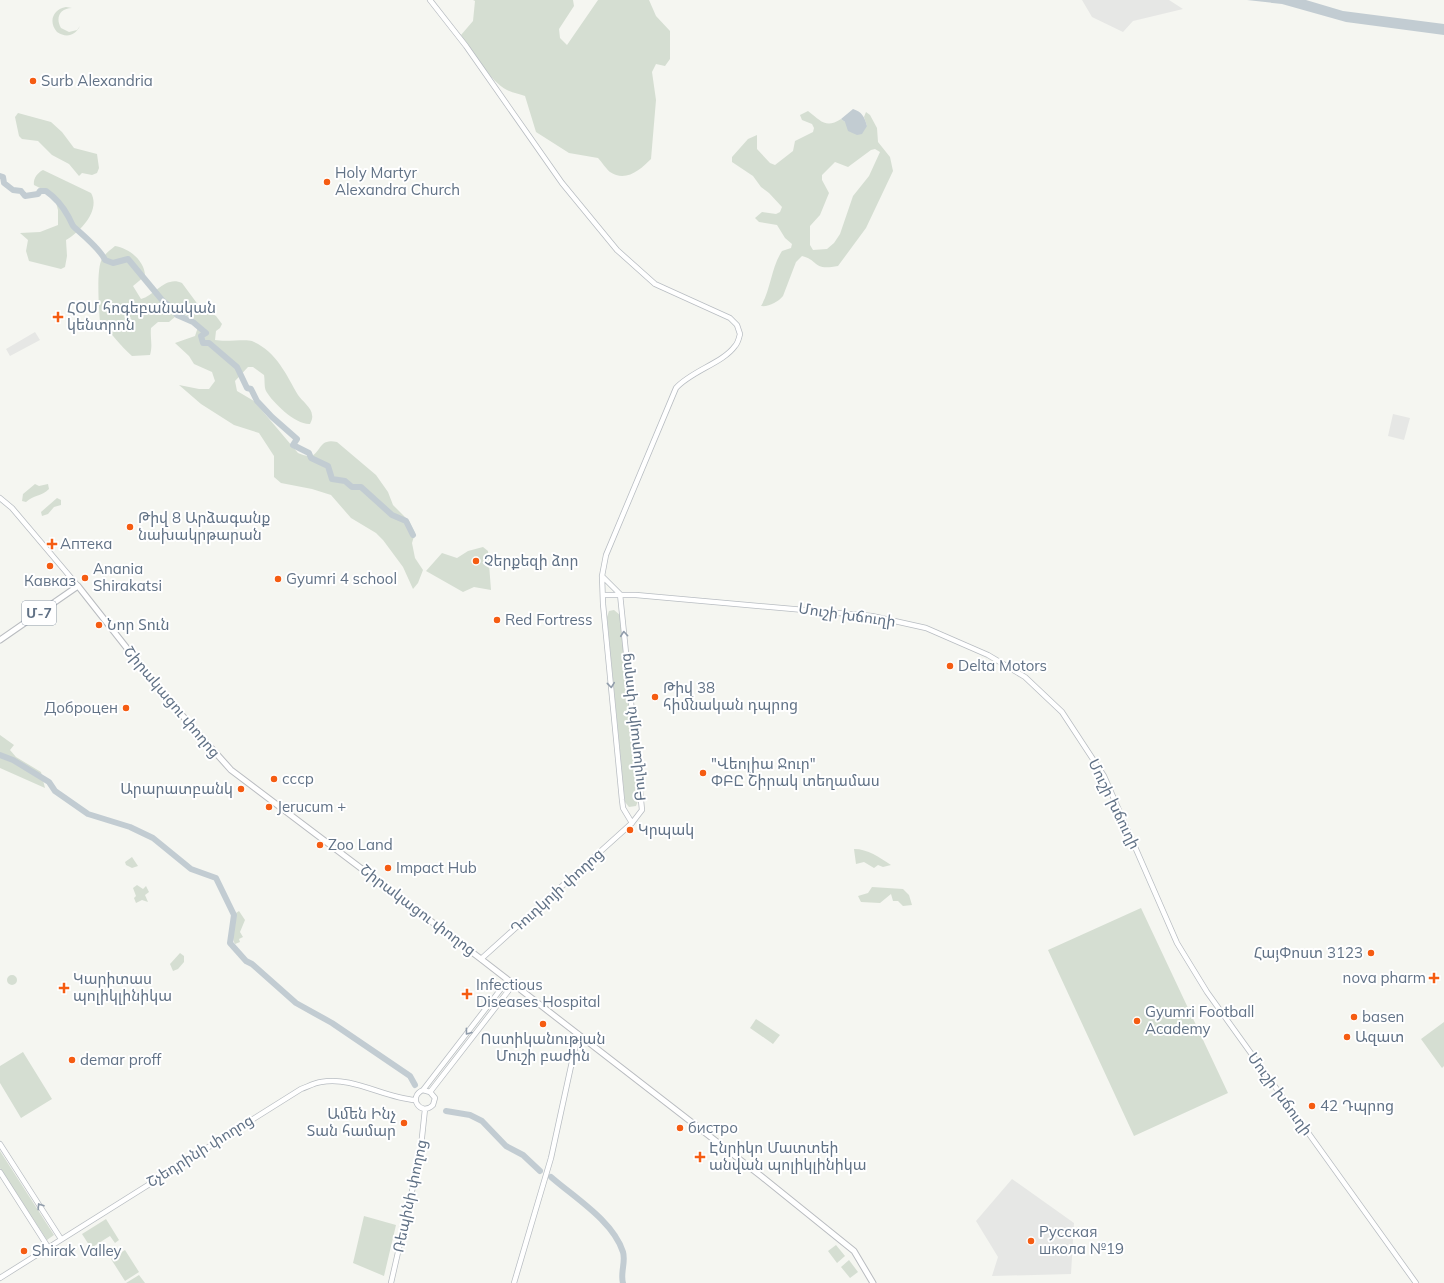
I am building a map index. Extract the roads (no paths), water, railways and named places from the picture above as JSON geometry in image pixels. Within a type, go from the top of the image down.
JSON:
[{"type":"main road","name":"Մ-7","points":[[0,640],[78,586]]},
{"type":"main road","name":"Շիրակացու փողոց","points":[[78,586],[163,694],[231,770],[511,982],[847,1245],[860,1259],[873,1283]]},
{"type":"street","name":"Բուլվարային փողոց","points":[[430,0],[466,46],[558,177],[617,250],[655,284],[730,318],[737,324],[740,334],[735,346],[714,362],[683,380],[676,388],[606,555],[602,576],[603,595],[622,804],[632,823],[642,810],[620,594]]},
{"type":"street","name":"Շիրակացու փողոց","points":[[0,498],[12,508],[78,586]]},
{"type":"street","points":[[602,576],[620,594]]},
{"type":"street","name":"Մուշի խճուղի","points":[[603,595],[620,594],[810,609],[872,616],[913,624],[958,641],[988,655],[1032,683],[1062,712],[1104,776],[1177,943],[1207,992],[1416,1283]]},
{"type":"street","name":"Դուդկոյի փողոց","points":[[481,959],[632,823]]},
{"type":"street","points":[[423,1090],[430,1092],[434,1096],[435,1102],[432,1107],[425,1109],[418,1107],[415,1100],[418,1094],[423,1090],[504,985],[511,982]]},
{"type":"street","points":[[430,1092],[509,990],[511,982]]},
{"type":"street","points":[[479,1017],[484,1021]]},
{"type":"street","points":[[514,1283],[551,1158],[578,1034]]},
{"type":"street","name":"Շչեդրինի փողոց","points":[[0,1278],[301,1089],[322,1082],[334,1082],[351,1084],[415,1100]]},
{"type":"street","name":"Ռեպինի փողոց","points":[[391,1283],[420,1156],[425,1109]]},
{"type":"street","points":[[0,1144],[61,1239]]},
{"type":"street","points":[[0,1172],[48,1247]]},
{"type":"waterway","points":[[0,176],[3,177],[4,183],[13,190],[21,191],[25,196],[38,194],[40,191],[46,191],[50,194],[61,205],[74,227],[96,247],[105,260],[113,263],[128,259],[162,300],[172,308],[177,315],[193,322],[206,333],[201,336],[203,343],[209,343],[237,367],[247,388],[251,389],[257,401],[272,417],[297,439],[293,445],[309,453],[311,458],[328,466],[332,479],[345,481],[352,487],[361,487],[392,515],[406,521],[413,535]]},
{"type":"waterway","points":[[0,755],[13,760],[49,782],[55,791],[88,814],[130,827],[153,838],[191,869],[216,878],[234,915],[230,943],[246,961],[252,964],[296,1003],[332,1023],[410,1076],[415,1085]]},
{"type":"waterway","points":[[446,1111],[470,1115],[482,1121],[506,1146],[523,1155],[540,1171]]},
{"type":"waterway","points":[[551,1177],[592,1211],[611,1230],[618,1241],[624,1256],[622,1275],[623,1283]]},
{"type":"place","name":"Surb Alexandria","points":[[33,81]]},
{"type":"place","name":"Holy Martyr Alexandra Church","points":[[327,182]]},
{"type":"place","name":"ՀՕՄ հոգեբանական կենտրոն","points":[[58,317]]},
{"type":"place","name":"Թիվ 8 Արձագանք նախակրթարան","points":[[130,527]]},
{"type":"place","name":"Аптека","points":[[52,544]]},
{"type":"place","name":"Չերքեզի ձոր","points":[[476,561]]},
{"type":"place","name":"Кавказ","points":[[50,566]]},
{"type":"place","name":"Anania Shirakatsi","points":[[85,578]]},
{"type":"place","name":"Gyumri 4 school","points":[[278,579]]},
{"type":"place","name":"Red Fortress","points":[[497,620]]},
{"type":"place","name":"Նոր Տուն","points":[[99,625]]},
{"type":"place","name":"Delta Motors","points":[[950,666]]},
{"type":"place","name":"Թիվ 38 հիմնական դպրոց","points":[[655,697]]},
{"type":"place","name":"Доброцен","points":[[126,708]]},
{"type":"place","name":"\"Վեոլիա Ջուր\" ՓԲԸ Շիրակ տեղամաս","points":[[703,773]]},
{"type":"place","name":"ссср","points":[[274,779]]},
{"type":"place","name":"Արարատբանկ","points":[[241,789]]},
{"type":"place","name":"Jerucum +","points":[[269,807]]},
{"type":"place","name":"Կրպակ","points":[[630,830]]},
{"type":"place","name":"Zoo Land","points":[[320,845]]},
{"type":"place","name":"Impact Hub","points":[[388,868]]},
{"type":"place","name":"ՀայՓոստ 3123","points":[[1371,953]]},
{"type":"place","name":"nova pharm","points":[[1434,978]]},
{"type":"place","name":"Կարիտաս պոլիկլինիկա","points":[[64,988]]},
{"type":"place","name":"Infectious Diseases Hospital","points":[[467,994]]},
{"type":"place","name":"basen","points":[[1354,1017]]},
{"type":"place","name":"Gyumri Football Academy","points":[[1137,1021]]},
{"type":"place","name":"Ոստիկանության Մուշի բաժին","points":[[543,1024]]},
{"type":"place","name":"Ազատ","points":[[1347,1037]]},
{"type":"place","name":"demar proff","points":[[72,1060]]},
{"type":"place","name":"42 Դպրոց","points":[[1312,1106]]},
{"type":"place","name":"Ամեն Ինչ Տան համար","points":[[404,1123]]},
{"type":"place","name":"бистро","points":[[680,1128]]},
{"type":"place","name":"Էնրիկո Մատտեի անվան պոլիկլինիկա","points":[[700,1157]]},
{"type":"place","name":"Русская школа №19","points":[[1031,1241]]},
{"type":"place","name":"Shirak Valley","points":[[24,1251]]}]
